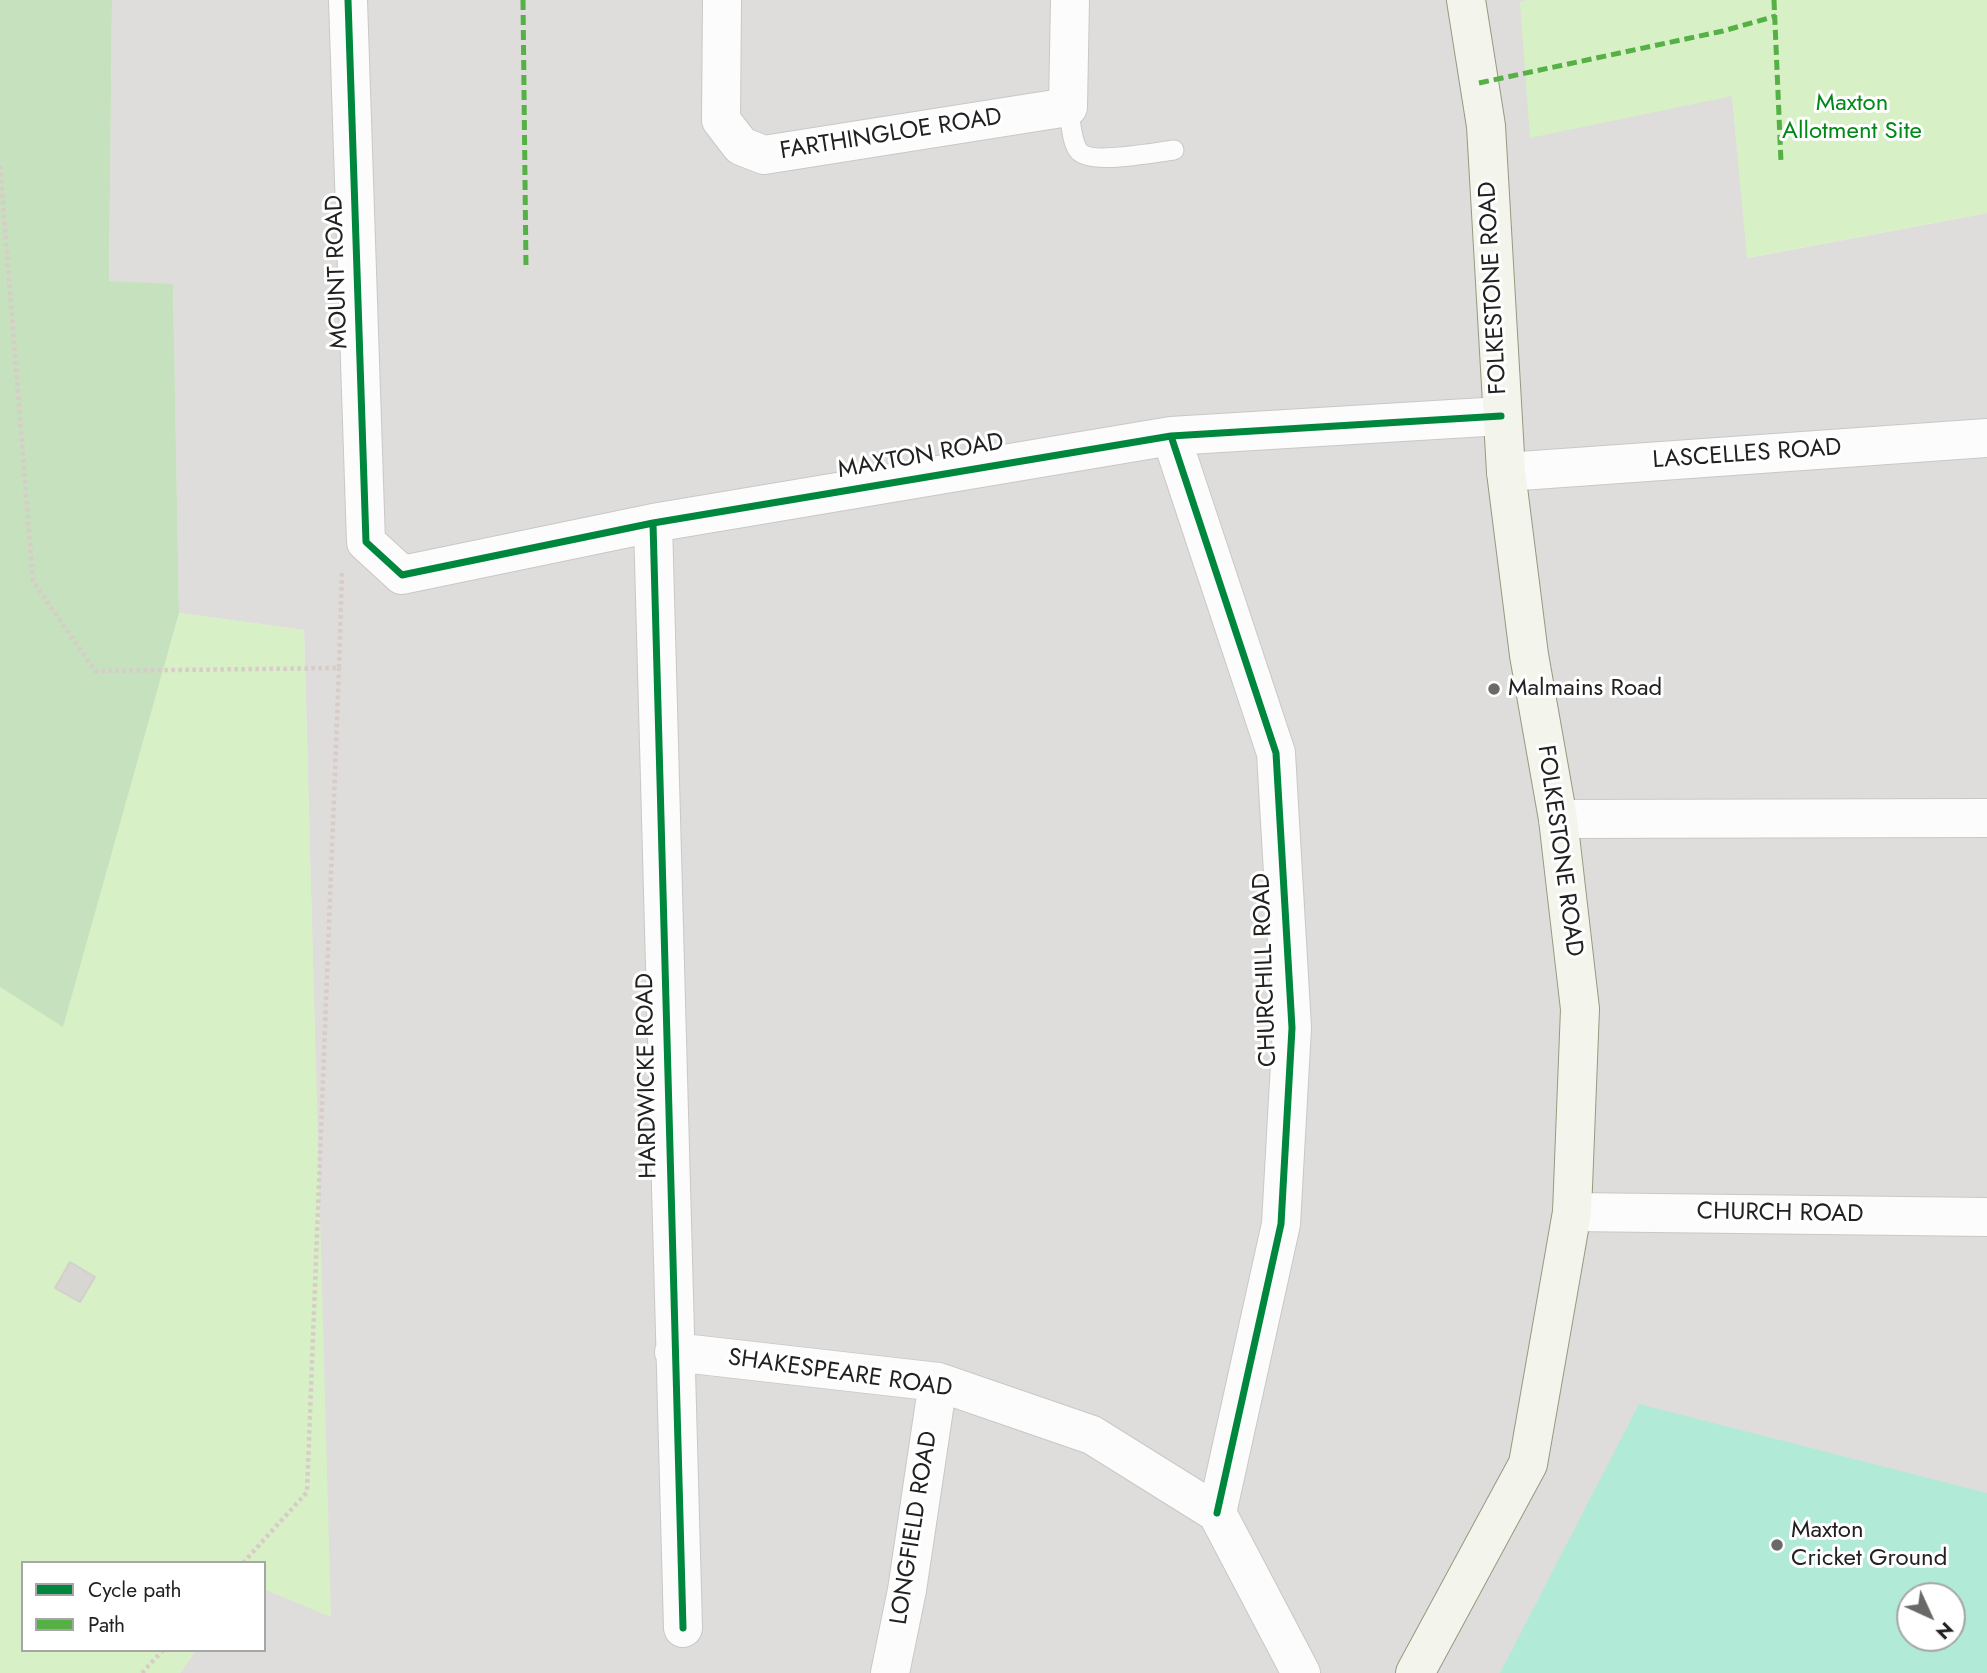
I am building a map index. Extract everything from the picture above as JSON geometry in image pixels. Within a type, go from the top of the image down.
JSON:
[{"type":"main road","name":"FOLKESTONE ROAD","points":[[1415,1673],[1528,1464],[1572,1212],[1580,1009],[1558,819],[1529,655],[1506,472],[1486,125],[1466,0]]},
{"type":"street","name":"MOUNT ROAD","points":[[348,0],[366,542]]},
{"type":"street","name":"FARTHINGLOE ROAD","points":[[722,0],[721,120],[741,146],[764,155],[1068,107]]},
{"type":"street","points":[[1068,107],[1070,0]]},
{"type":"street","name":"MAXTON ROAD","points":[[366,542],[402,575],[653,523],[1171,436],[1501,416]]},
{"type":"street","name":"CHURCHILL ROAD","points":[[1171,436],[1276,753],[1292,1028],[1281,1224],[1217,1513]]},
{"type":"street","name":"LASCELLES ROAD","points":[[1506,472],[1987,439]]},
{"type":"street","name":"HARDWICKE ROAD","points":[[653,523],[683,1628]]},
{"type":"street","points":[[1558,819],[1987,818]]},
{"type":"street","name":"CHURCH ROAD","points":[[1572,1212],[1987,1217]]},
{"type":"street","name":"SHAKESPEARE ROAD","points":[[674,1352],[938,1382],[1092,1435],[1217,1513]]},
{"type":"street","name":"LONGFIELD ROAD","points":[[890,1673],[907,1591],[938,1382]]},
{"type":"street","points":[[1217,1513],[1301,1673]]},
{"type":"lane","points":[[1068,107],[1077,149],[1084,156],[1101,158],[1174,150]]},
{"type":"path","points":[[0,166],[33,581],[94,671],[339,668]]},
{"type":"path","points":[[245,1561],[307,1492],[342,555],[366,542]]},
{"type":"path","points":[[142,1673],[161,1652]]},
{"type":"shaded area","points":[[112,0],[1529,0],[1521,2],[1531,137],[1732,95],[1748,258],[1987,213],[1987,1673],[180,1673],[195,1652],[266,1652],[266,1590],[330,1616],[304,630],[179,613],[173,285],[109,281]]},
{"type":"green space","points":[[0,0],[112,0],[109,281],[173,284],[179,613],[63,1027],[0,987]]},
{"type":"green space","name":"Maxton Allotment Site","points":[[1987,0],[1987,213],[1747,258],[1732,96],[1530,138],[1520,2]]},
{"type":"green space","points":[[179,613],[304,630],[331,1617],[266,1590],[266,1561],[21,1561],[21,1652],[195,1652],[180,1673],[0,1673],[0,987],[63,1026]]},
{"type":"green space","name":"Maxton Cricket Ground","points":[[1639,1404],[1987,1493],[1987,1673],[1500,1673]]},
{"type":"building","points":[[70,1262],[95,1277],[80,1302],[55,1288]]},
{"type":"marked path","points":[[523,0],[526,269]]},
{"type":"marked path","points":[[1774,0],[1781,162]]},
{"type":"marked path","points":[[1479,83],[1723,31],[1776,16]]},
{"type":"cycle path","points":[[348,0],[366,542],[402,575],[653,523],[1171,436],[1501,416]]},
{"type":"cycle path","points":[[1171,436],[1276,753],[1292,1028],[1281,1224],[1217,1513]]},
{"type":"cycle path","points":[[653,523],[683,1628]]},
{"type":"place","name":"Malmains Road","points":[[1494,689]]},
{"type":"place","name":"Maxton Cricket Ground","points":[[1777,1545]]}]
